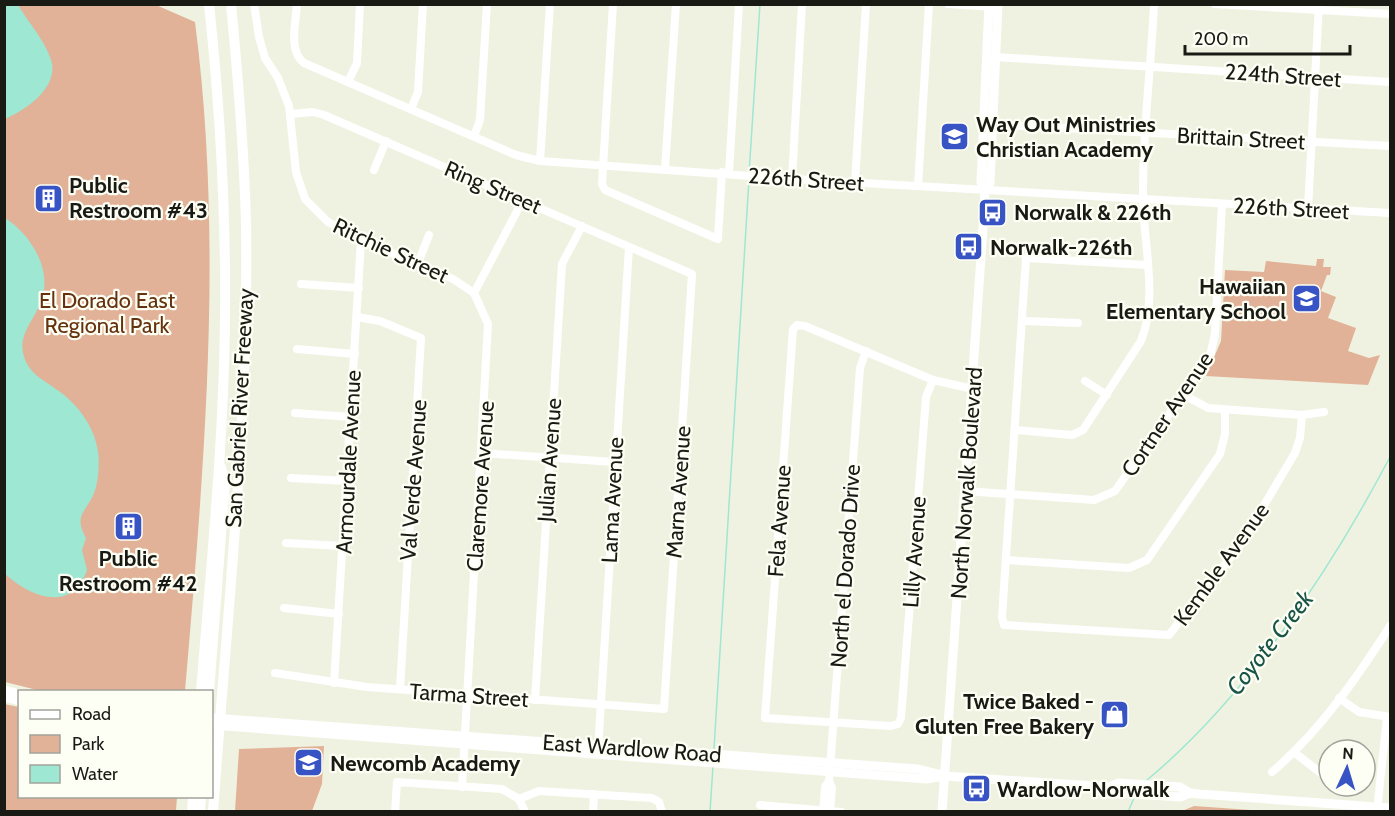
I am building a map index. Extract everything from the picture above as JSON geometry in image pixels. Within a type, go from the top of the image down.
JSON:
[{"type":"highway","name":"San Gabriel River Freeway","points":[[201,690],[218,458],[225,316],[220,110],[209,4]]},
{"type":"highway","name":"San Gabriel River Freeway","points":[[213,812],[242,411],[245,314],[243,134],[231,4]]},
{"type":"highway","points":[[209,690],[225,483],[218,458]]},
{"type":"main road","points":[[988,124],[995,57],[993,6]]},
{"type":"main road","points":[[988,124],[993,6]]},
{"type":"main road","name":"North Norwalk Boulevard","points":[[942,812],[985,190],[990,183],[988,124]]},
{"type":"main road","name":"East Wardlow Road","points":[[213,718],[233,723],[730,760],[830,772],[926,779],[944,776],[1109,788],[1118,783],[1180,787],[1190,793],[1377,809],[1390,808]]},
{"type":"main road","name":"East Wardlow Road","points":[[213,725],[233,723]]},
{"type":"street","points":[[254,4],[265,58],[284,91],[291,114]]},
{"type":"street","name":"226th Street","points":[[297,4],[294,48],[298,59],[516,155],[540,161],[855,183],[1390,213]]},
{"type":"street","points":[[348,82],[357,63],[360,4]]},
{"type":"street","points":[[411,109],[418,93],[423,4]]},
{"type":"street","points":[[474,136],[480,120],[487,4]]},
{"type":"street","points":[[540,161],[550,4]]},
{"type":"street","points":[[613,4],[602,184],[605,190],[718,239],[726,173],[739,4]]},
{"type":"street","points":[[665,169],[676,4]]},
{"type":"street","points":[[792,179],[802,4]]},
{"type":"street","points":[[855,183],[866,4]]},
{"type":"street","points":[[918,186],[929,4]]},
{"type":"street","points":[[948,4],[993,6]]},
{"type":"street","points":[[1015,430],[1072,435],[1083,430],[1146,330],[1150,303],[1143,200],[1154,4]]},
{"type":"street","points":[[1215,4],[1319,7],[1390,14]]},
{"type":"street","points":[[1308,208],[1319,7]]},
{"type":"street","name":"224th Street","points":[[995,57],[1390,82]]},
{"type":"street","name":"Ring Street","points":[[291,114],[313,112],[324,115],[692,274]]},
{"type":"street","name":"Ritchie Street","points":[[291,114],[296,172],[309,205],[328,222],[361,240],[453,279],[474,293]]},
{"type":"street","name":"Brittain Street","points":[[988,124],[1390,146]]},
{"type":"street","points":[[374,170],[386,141]]},
{"type":"street","points":[[474,293],[523,200]]},
{"type":"street","name":"Cortner Avenue","points":[[1011,494],[1094,500],[1115,491],[1184,395],[1212,348],[1222,204]]},
{"type":"street","name":"Julian Avenue","points":[[535,699],[562,264],[582,226]]},
{"type":"street","points":[[418,263],[429,235]]},
{"type":"street","name":"Armourdale Avenue","points":[[334,683],[361,240]]},
{"type":"street","name":"Lama Avenue","points":[[598,749],[629,247]]},
{"type":"street","points":[[1147,265],[1026,258],[1006,560],[1129,568],[1147,560],[1220,454],[1225,434],[1225,410]]},
{"type":"street","name":"Marna Avenue","points":[[664,709],[692,274]]},
{"type":"street","points":[[301,284],[359,288]]},
{"type":"street","name":"Claremore Avenue","points":[[462,787],[490,336],[483,307],[474,293]]},
{"type":"street","name":"Val Verde Avenue","points":[[357,317],[380,321],[421,338],[400,689]]},
{"type":"street","points":[[1023,321],[1078,323]]},
{"type":"street","name":"Fela Avenue","points":[[834,723],[765,718],[793,329],[797,324],[866,351]]},
{"type":"street","points":[[297,349],[355,354]]},
{"type":"street","points":[[866,351],[933,380],[973,389]]},
{"type":"street","name":"North el Dorado Drive","points":[[826,811],[825,788],[830,772],[860,368],[866,351]]},
{"type":"street","name":"Lilly Avenue","points":[[834,723],[891,726],[898,724],[901,718],[926,397],[933,380]]},
{"type":"street","points":[[1085,381],[1107,395]]},
{"type":"street","points":[[1184,395],[1208,408],[1302,414],[1324,412]]},
{"type":"street","points":[[295,413],[351,417]]},
{"type":"street","name":"Kemble Avenue","points":[[1006,560],[1002,617],[1004,625],[1169,635],[1241,544],[1295,453],[1300,438],[1302,414]]},
{"type":"street","points":[[482,453],[614,462]]},
{"type":"street","points":[[291,478],[347,481]]},
{"type":"street","points":[[965,491],[1011,494]]},
{"type":"street","points":[[286,543],[343,546]]},
{"type":"street","points":[[284,608],[339,614]]},
{"type":"street","points":[[1272,772],[1295,753],[1387,640],[1390,626]]},
{"type":"street","name":"Tarma Street","points":[[275,674],[334,683],[400,689],[664,709]]},
{"type":"street","points":[[1339,698],[1359,712],[1389,717],[1377,809]]},
{"type":"street","points":[[1295,753],[1317,770]]},
{"type":"street","points":[[395,812],[397,783],[502,789],[519,799],[525,812]]},
{"type":"street","points":[[519,799],[539,791],[652,798],[659,802],[662,812]]},
{"type":"street","points":[[593,812],[594,794]]},
{"type":"street","points":[[760,805],[841,812]]},
{"type":"green space","name":"El Dorado East Regional Park","points":[[4,5],[156,5],[195,22],[204,106],[208,189],[210,273],[208,356],[199,524],[185,690],[37,690],[5,682]]},
{"type":"green space","points":[[1317,259],[1324,259],[1323,267],[1331,267],[1330,275],[1327,275],[1321,291],[1336,297],[1328,318],[1356,328],[1348,351],[1369,358],[1380,355],[1368,385],[1206,376],[1221,341],[1225,270],[1264,272],[1266,261],[1316,266]]},
{"type":"green space","points":[[4,704],[18,707],[18,798],[177,798],[176,811],[5,811]]},
{"type":"green space","points":[[324,746],[322,784],[312,811],[235,811],[239,749]]},
{"type":"green space","points":[[1194,806],[1265,811],[1182,811]]},
{"type":"water","points":[[5,4],[18,5],[43,43],[50,57],[52,68],[51,78],[40,96],[23,110],[5,119]]},
{"type":"water","points":[[5,218],[30,242],[37,253],[44,276],[42,299],[22,344],[26,362],[35,374],[78,408],[89,425],[98,452],[97,484],[80,522],[86,538],[82,550],[87,570],[80,584],[61,597],[38,594],[5,574]]},
{"type":"waterway","points":[[749,174],[760,4]]},
{"type":"waterway","points":[[714,749],[749,179]]},
{"type":"waterway","name":"Coyote Creek","points":[[1147,780],[1218,711],[1284,630],[1341,543],[1390,457]]},
{"type":"waterway","points":[[710,812],[713,766]]},
{"type":"waterway","name":"Coyote Creek","points":[[1128,812],[1134,798]]},
{"type":"place","name":"Way Out Ministries Christian Academy","points":[[955,137]]},
{"type":"place","name":"Public Restroom #43","points":[[48,198]]},
{"type":"place","name":"Norwalk & 226th","points":[[993,212]]},
{"type":"place","name":"Norwalk-226th","points":[[969,247]]},
{"type":"place","name":"Hawaiian Elementary School","points":[[1307,299]]},
{"type":"place","name":"Public Restroom #42","points":[[128,526]]},
{"type":"place","name":"Twice Baked - Gluten Free Bakery","points":[[1115,714]]},
{"type":"place","name":"Newcomb Academy","points":[[309,763]]},
{"type":"place","name":"Wardlow-Norwalk","points":[[976,789]]}]
